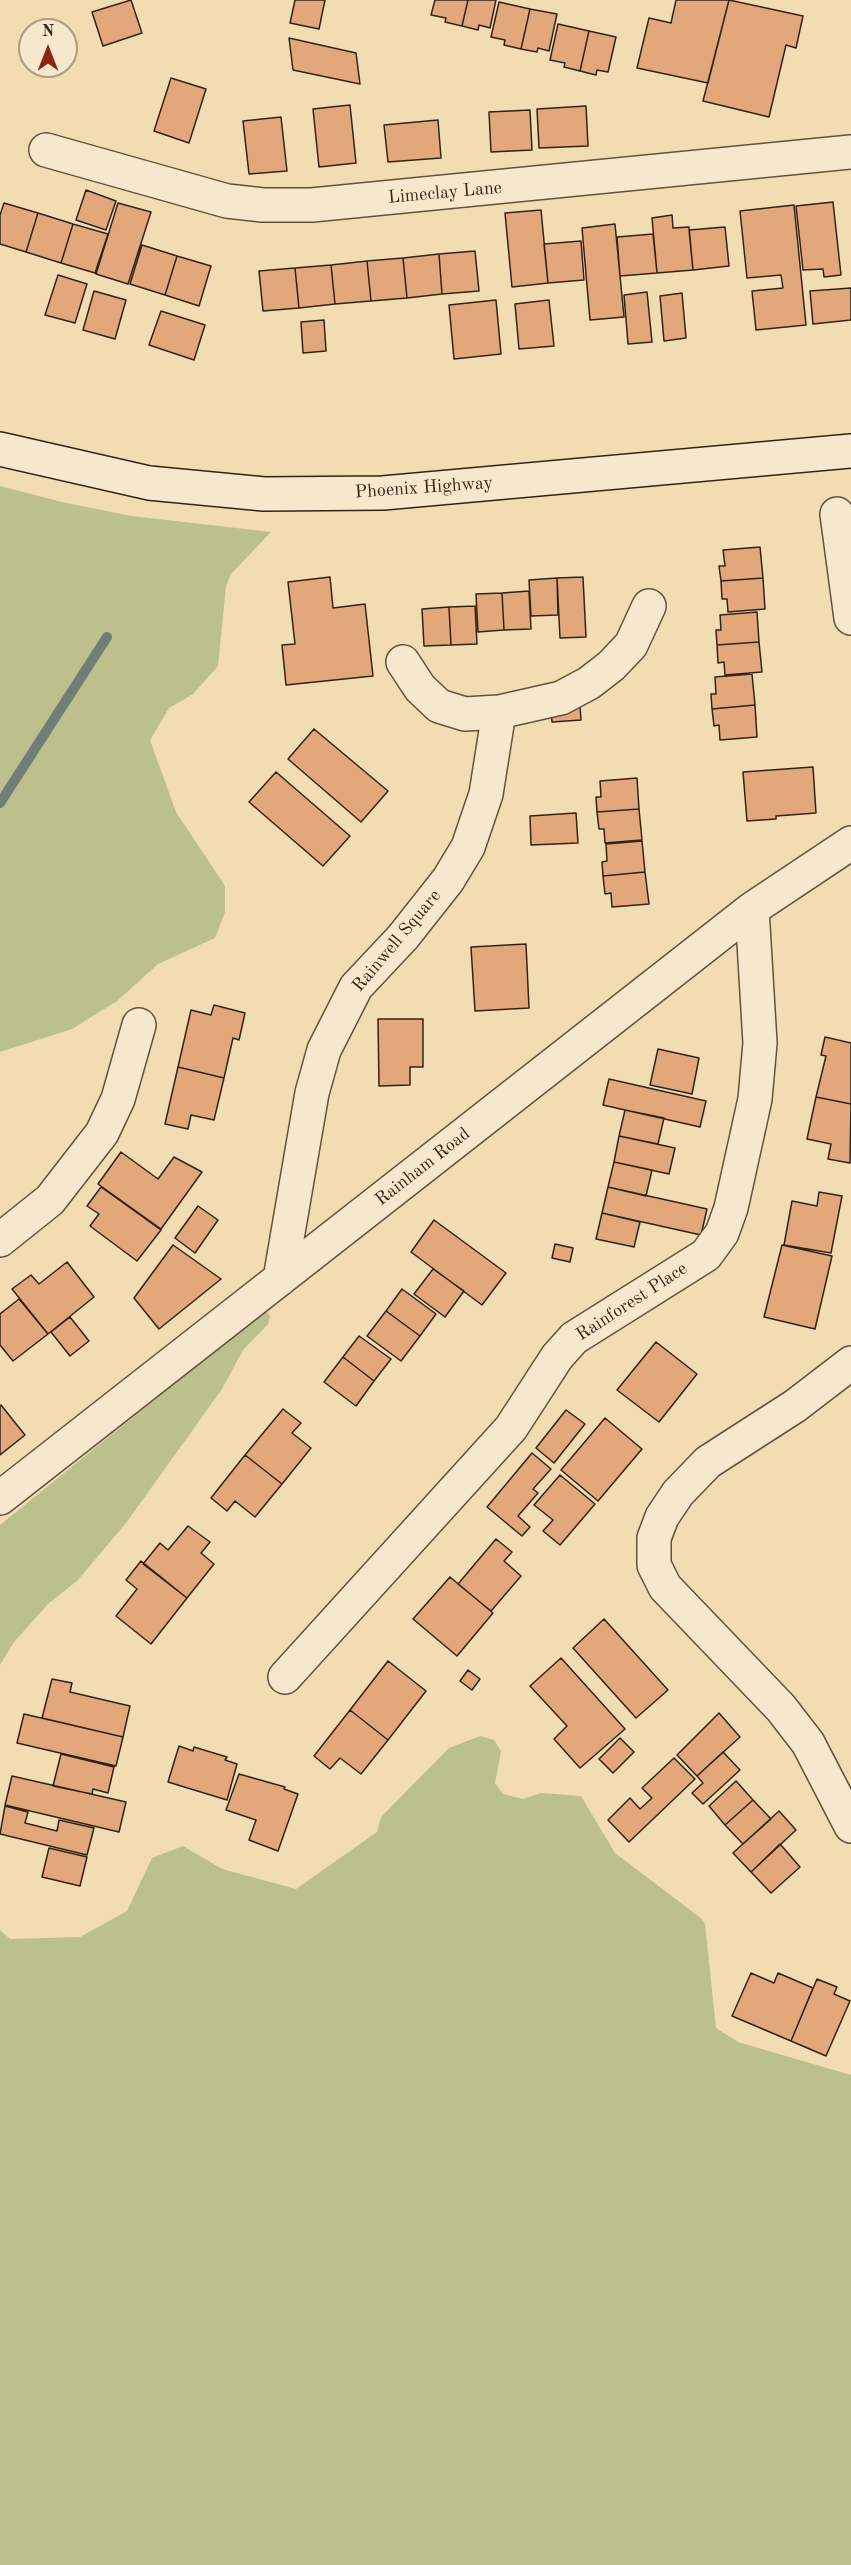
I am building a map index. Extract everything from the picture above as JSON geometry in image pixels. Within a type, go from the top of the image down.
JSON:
[{"type":"street","name":"Limeclay Lane","points":[[46,150],[227,201],[263,205],[336,203],[851,152]]},
{"type":"street","name":"Phoenix Highway","points":[[0,449],[148,483],[264,494],[383,493],[851,451]]},
{"type":"street","points":[[837,514],[851,618]]},
{"type":"street","points":[[403,662],[420,688],[440,706],[465,714],[499,712],[561,698],[589,683],[611,666],[631,645],[649,606]]},
{"type":"street","name":"Rainwell Square","points":[[280,1279],[312,1093],[324,1050],[356,987],[403,937],[448,880],[468,847],[486,794],[499,712]]},
{"type":"street","name":"Rainham Road","points":[[0,1498],[752,909],[851,843]]},
{"type":"street","name":"Rainforest Place","points":[[285,1677],[511,1428],[557,1357],[574,1338],[706,1255],[722,1233],[731,1208],[754,1100],[760,1043],[752,909]]},
{"type":"street","points":[[0,1240],[50,1200],[102,1133],[118,1100],[140,1025]]},
{"type":"street","points":[[851,1364],[795,1406],[708,1462],[678,1493],[662,1517],[654,1538],[654,1565],[665,1587],[781,1708],[801,1734],[828,1777],[851,1826]]},
{"type":"green space","points":[[0,486],[131,516],[271,532],[231,574],[226,586],[218,666],[193,694],[169,708],[150,740],[176,812],[225,886],[225,912],[215,938],[158,964],[117,1001],[72,1029],[0,1052]]},
{"type":"green space","points":[[265,1310],[270,1316],[268,1324],[243,1350],[222,1389],[126,1523],[77,1581],[49,1603],[14,1642],[0,1665],[0,1525]]},
{"type":"green space","points":[[480,1736],[494,1740],[501,1751],[495,1783],[503,1794],[523,1799],[541,1793],[581,1796],[615,1853],[702,1919],[705,1924],[716,2028],[738,2042],[851,2075],[851,2565],[0,2565],[0,1930],[10,1939],[80,1937],[127,1911],[152,1858],[183,1846],[222,1869],[296,1889],[377,1832],[381,1817],[449,1748]]},
{"type":"building","points":[[131,0],[142,33],[103,46],[92,12]]},
{"type":"building","points":[[295,0],[325,0],[319,29],[290,23]]},
{"type":"building","points":[[435,0],[468,0],[462,26],[445,22],[446,18],[431,15]]},
{"type":"building","points":[[468,0],[496,0],[490,28],[479,25],[478,30],[462,26]]},
{"type":"building","points":[[676,0],[729,0],[708,83],[637,68],[649,18],[671,23]]},
{"type":"building","points":[[729,0],[803,16],[796,48],[786,45],[769,117],[703,101]]},
{"type":"building","points":[[499,2],[530,9],[521,49],[504,45],[505,40],[491,37]]},
{"type":"building","points":[[530,9],[557,14],[549,51],[538,48],[537,52],[521,49]]},
{"type":"building","points":[[558,24],[589,31],[580,71],[564,67],[565,63],[550,60]]},
{"type":"building","points":[[589,31],[616,37],[608,72],[597,70],[596,75],[580,71]]},
{"type":"building","points":[[289,38],[356,53],[360,84],[293,70]]},
{"type":"building","points":[[171,78],[206,89],[189,143],[154,131]]},
{"type":"building","points":[[350,105],[356,163],[319,167],[313,109]]},
{"type":"building","points":[[586,106],[588,146],[539,148],[537,109]]},
{"type":"building","points":[[530,110],[532,150],[491,152],[489,112]]},
{"type":"building","points":[[281,117],[287,171],[249,174],[243,121]]},
{"type":"building","points":[[438,120],[441,158],[388,162],[384,125]]},
{"type":"building","points":[[86,190],[116,201],[106,230],[76,220]]},
{"type":"building","points":[[833,202],[841,275],[824,277],[823,269],[803,270],[796,206]]},
{"type":"building","points":[[4,203],[38,213],[26,252],[0,244],[0,215]]},
{"type":"building","points":[[118,203],[151,212],[128,284],[96,274]]},
{"type":"building","points":[[794,205],[806,325],[756,330],[752,291],[783,288],[781,275],[747,278],[740,211]]},
{"type":"building","points":[[541,210],[548,283],[512,287],[505,213]]},
{"type":"building","points":[[38,213],[73,224],[61,263],[26,252]]},
{"type":"building","points":[[672,215],[673,228],[689,227],[693,270],[657,273],[652,218]]},
{"type":"building","points":[[73,224],[108,234],[95,273],[61,263]]},
{"type":"building","points":[[615,224],[624,317],[590,320],[582,228]]},
{"type":"building","points":[[725,227],[729,266],[693,270],[689,230]]},
{"type":"building","points":[[653,234],[657,273],[620,276],[617,237]]},
{"type":"building","points":[[581,241],[584,280],[548,283],[544,244]]},
{"type":"building","points":[[142,245],[177,256],[165,295],[130,284]]},
{"type":"building","points":[[475,251],[479,291],[442,294],[439,254]]},
{"type":"building","points":[[439,254],[442,294],[407,298],[403,258]]},
{"type":"building","points":[[177,256],[211,266],[199,306],[165,295]]},
{"type":"building","points":[[403,258],[407,298],[371,301],[367,261]]},
{"type":"building","points":[[367,261],[371,301],[335,304],[331,265]]},
{"type":"building","points":[[331,265],[335,304],[299,308],[295,268]]},
{"type":"building","points":[[295,268],[299,308],[263,311],[259,271]]},
{"type":"building","points":[[58,275],[87,284],[75,323],[45,315]]},
{"type":"building","points":[[851,288],[851,320],[813,324],[810,291]]},
{"type":"building","points":[[94,291],[126,300],[115,339],[83,330]]},
{"type":"building","points":[[647,292],[652,342],[628,344],[624,295]]},
{"type":"building","points":[[682,293],[686,338],[664,341],[660,296]]},
{"type":"building","points":[[496,300],[501,354],[454,359],[449,305]]},
{"type":"building","points":[[549,300],[554,346],[519,349],[515,304]]},
{"type":"building","points":[[161,311],[205,325],[194,360],[149,345]]},
{"type":"building","points":[[324,320],[326,351],[303,353],[301,322]]},
{"type":"building","points":[[760,547],[763,578],[721,581],[719,566],[725,566],[723,550]]},
{"type":"building","points":[[330,577],[333,608],[365,604],[373,676],[286,685],[282,645],[295,644],[288,582]]},
{"type":"building","points":[[583,577],[586,637],[560,638],[557,578]]},
{"type":"building","points":[[557,578],[558,615],[531,616],[529,580]]},
{"type":"building","points":[[763,578],[765,609],[728,612],[727,599],[722,599],[721,581]]},
{"type":"building","points":[[529,591],[531,629],[504,630],[502,593]]},
{"type":"building","points":[[502,593],[504,630],[478,632],[476,594]]},
{"type":"building","points":[[475,606],[477,644],[451,645],[449,607]]},
{"type":"building","points":[[449,607],[451,645],[424,646],[422,609]]},
{"type":"building","points":[[757,612],[759,642],[717,645],[716,630],[721,630],[720,615]]},
{"type":"building","points":[[759,642],[762,672],[725,675],[724,662],[718,663],[717,645]]},
{"type":"building","points":[[752,674],[755,705],[712,709],[711,694],[716,694],[715,677]]},
{"type":"building","points":[[755,705],[757,737],[720,740],[719,725],[714,726],[712,709]]},
{"type":"building","points":[[580,706],[581,720],[552,722],[551,708]]},
{"type":"building","points":[[314,729],[388,791],[361,822],[288,759]]},
{"type":"building","points":[[813,767],[816,813],[747,821],[743,772]]},
{"type":"building","points":[[276,772],[350,836],[323,866],[249,802]]},
{"type":"building","points":[[637,778],[639,809],[597,812],[596,797],[601,797],[600,781]]},
{"type":"building","points":[[639,809],[642,840],[605,843],[604,829],[599,829],[597,812]]},
{"type":"building","points":[[576,813],[578,843],[531,845],[530,816]]},
{"type":"building","points":[[642,841],[645,872],[603,876],[602,862],[607,861],[606,844]]},
{"type":"building","points":[[645,872],[649,904],[612,907],[611,893],[605,894],[603,876]]},
{"type":"building","points":[[526,944],[529,1008],[475,1011],[471,947]]},
{"type":"building","points":[[214,1005],[245,1013],[239,1040],[233,1038],[224,1078],[178,1067],[191,1010],[211,1015]]},
{"type":"building","points":[[378,1019],[423,1019],[423,1067],[410,1067],[410,1085],[379,1086]]},
{"type":"building","points":[[825,1037],[851,1043],[851,1104],[816,1097],[826,1056],[821,1055]]},
{"type":"building","points":[[658,1049],[699,1058],[692,1094],[650,1085]]},
{"type":"building","points":[[178,1067],[224,1078],[214,1120],[191,1115],[188,1129],[165,1124]]},
{"type":"building","points":[[609,1079],[706,1101],[700,1127],[603,1105]]},
{"type":"building","points":[[816,1097],[851,1104],[850,1163],[828,1159],[831,1144],[807,1139]]},
{"type":"building","points":[[625,1110],[664,1118],[658,1144],[619,1136]]},
{"type":"building","points":[[619,1136],[675,1148],[669,1174],[614,1162]]},
{"type":"building","points":[[121,1152],[158,1179],[174,1157],[202,1172],[161,1229],[98,1184]]},
{"type":"building","points":[[614,1162],[652,1170],[646,1196],[608,1187]]},
{"type":"building","points":[[101,1187],[161,1230],[137,1261],[90,1226],[99,1214],[87,1206]]},
{"type":"building","points":[[608,1187],[707,1209],[701,1235],[602,1213]]},
{"type":"building","points":[[819,1192],[842,1196],[831,1253],[784,1245],[792,1201],[817,1206]]},
{"type":"building","points":[[198,1206],[218,1220],[195,1253],[175,1238]]},
{"type":"building","points":[[602,1213],[640,1222],[634,1247],[596,1239]]},
{"type":"building","points":[[434,1220],[506,1273],[482,1305],[411,1252]]},
{"type":"building","points":[[555,1244],[573,1248],[570,1262],[552,1258]]},
{"type":"building","points":[[173,1245],[221,1279],[159,1329],[134,1298]]},
{"type":"building","points":[[782,1245],[832,1256],[815,1329],[764,1317]]},
{"type":"building","points":[[67,1262],[94,1297],[48,1334],[12,1289],[31,1275],[39,1284]]},
{"type":"building","points":[[433,1269],[464,1291],[445,1317],[414,1294]]},
{"type":"building","points":[[402,1289],[436,1314],[420,1336],[386,1311]]},
{"type":"building","points":[[19,1299],[48,1334],[13,1361],[0,1345],[0,1314]]},
{"type":"building","points":[[386,1311],[420,1336],[401,1361],[367,1336]]},
{"type":"building","points":[[70,1317],[89,1341],[70,1356],[51,1332]]},
{"type":"building","points":[[359,1336],[391,1359],[374,1381],[343,1357]]},
{"type":"building","points":[[656,1342],[697,1374],[659,1422],[617,1390]]},
{"type":"building","points":[[343,1357],[374,1381],[356,1406],[324,1382]]},
{"type":"building","points":[[0,1406],[25,1435],[0,1455]]},
{"type":"building","points":[[283,1409],[301,1423],[292,1433],[311,1448],[282,1484],[245,1455]]},
{"type":"building","points":[[566,1410],[585,1424],[554,1463],[536,1448]]},
{"type":"building","points":[[605,1418],[642,1449],[598,1501],[561,1470]]},
{"type":"building","points":[[532,1453],[551,1469],[533,1489],[538,1493],[518,1516],[530,1527],[522,1536],[487,1507]]},
{"type":"building","points":[[245,1455],[282,1484],[255,1517],[235,1501],[227,1511],[211,1498]]},
{"type":"building","points":[[560,1475],[595,1504],[560,1545],[543,1531],[553,1520],[534,1505]]},
{"type":"building","points":[[188,1526],[210,1542],[201,1553],[214,1564],[187,1598],[143,1564],[160,1543],[168,1550]]},
{"type":"building","points":[[496,1539],[512,1552],[504,1561],[521,1576],[491,1611],[458,1584]]},
{"type":"building","points":[[141,1561],[187,1598],[151,1644],[116,1616],[137,1589],[126,1580]]},
{"type":"building","points":[[450,1577],[493,1613],[457,1656],[413,1619]]},
{"type":"building","points":[[604,1619],[668,1690],[636,1718],[573,1648]]},
{"type":"building","points":[[561,1658],[625,1729],[580,1768],[554,1739],[567,1726],[530,1686]]},
{"type":"building","points":[[388,1661],[426,1691],[388,1740],[350,1710]]},
{"type":"building","points":[[468,1670],[480,1679],[472,1690],[460,1681]]},
{"type":"building","points":[[52,1679],[72,1683],[70,1692],[130,1706],[123,1737],[42,1718]]},
{"type":"building","points":[[350,1710],[388,1740],[361,1774],[340,1758],[330,1769],[314,1756]]},
{"type":"building","points":[[719,1713],[740,1737],[697,1776],[677,1755]]},
{"type":"building","points":[[24,1714],[123,1737],[116,1766],[17,1743]]},
{"type":"building","points":[[620,1738],[634,1752],[613,1773],[599,1759]]},
{"type":"building","points":[[179,1746],[193,1751],[194,1747],[227,1757],[225,1760],[237,1764],[227,1800],[168,1782]]},
{"type":"building","points":[[723,1752],[740,1770],[703,1804],[692,1793],[703,1783],[697,1776]]},
{"type":"building","points":[[61,1754],[114,1767],[108,1793],[93,1789],[92,1794],[53,1786]]},
{"type":"building","points":[[674,1758],[695,1779],[629,1842],[608,1820],[630,1798],[640,1809],[652,1798],[642,1788]]},
{"type":"building","points":[[239,1774],[285,1787],[284,1789],[298,1794],[278,1851],[249,1840],[256,1820],[226,1810]]},
{"type":"building","points":[[12,1776],[126,1802],[119,1832],[5,1805]]},
{"type":"building","points":[[736,1781],[753,1800],[725,1825],[709,1806]]},
{"type":"building","points":[[753,1800],[771,1819],[743,1844],[725,1825]]},
{"type":"building","points":[[5,1806],[28,1812],[25,1823],[57,1831],[59,1820],[94,1828],[87,1855],[0,1834]]},
{"type":"building","points":[[779,1811],[796,1830],[751,1872],[733,1853]]},
{"type":"building","points":[[780,1844],[800,1867],[771,1893],[751,1872]]},
{"type":"building","points":[[49,1848],[87,1857],[80,1886],[42,1877]]},
{"type":"building","points":[[751,1973],[774,1983],[778,1973],[813,1988],[791,2041],[732,2016]]},
{"type":"building","points":[[817,1979],[837,1987],[834,1994],[850,2001],[826,2056],[791,2041]]},
{"type":"waterway","points":[[0,803],[107,637]]}]
